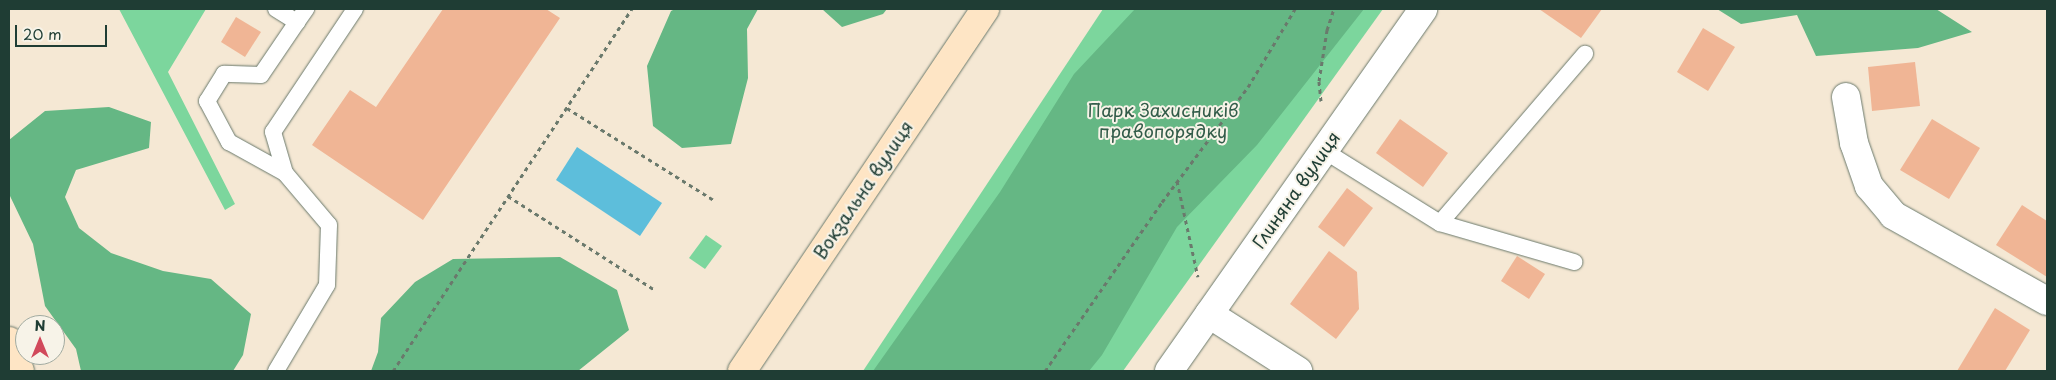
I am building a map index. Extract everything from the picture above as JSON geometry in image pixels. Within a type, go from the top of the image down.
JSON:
[{"type":"main road","name":"Вокзальна вулиця","points":[[742,371],[985,9]]},
{"type":"main road","points":[[9,342],[20,371]]},
{"type":"street","name":"Глиняна вулиця","points":[[1169,371],[1423,9]]},
{"type":"street","points":[[1846,97],[1854,143],[1869,186],[1893,215],[2047,301]]},
{"type":"street","points":[[1209,314],[1298,371]]},
{"type":"lane","points":[[276,9],[301,15],[261,76],[224,74],[206,101],[229,142],[285,173],[329,225],[327,285],[276,371]]},
{"type":"lane","points":[[285,173],[273,132],[354,9]]},
{"type":"lane","points":[[1440,223],[1585,54]]},
{"type":"lane","points":[[1324,150],[1440,223],[1574,262]]},
{"type":"path","points":[[393,371],[632,9]]},
{"type":"path","points":[[1045,371],[1177,181],[1248,87],[1295,9]]},
{"type":"path","points":[[1324,150],[1319,81],[1326,30],[1334,9]]},
{"type":"path","points":[[566,108],[715,201]]},
{"type":"path","points":[[1177,181],[1189,246],[1209,314]]},
{"type":"path","points":[[508,196],[655,290]]},
{"type":"green space","points":[[119,9],[206,9],[168,72],[235,204],[225,210]]},
{"type":"green space","points":[[675,9],[758,9],[747,29],[748,78],[731,144],[682,148],[653,126],[647,66],[671,11]]},
{"type":"green space","points":[[822,9],[887,9],[883,14],[842,27]]},
{"type":"green space","name":"Парк Захисників правопорядку","points":[[1103,9],[1383,9],[1123,371],[863,371]]},
{"type":"green space","name":"Парк Захисників правопорядку","points":[[1135,9],[1364,9],[1257,145],[1177,227],[1102,355],[1089,371],[873,371],[1000,192],[1074,74]]},
{"type":"green space","points":[[1717,9],[1936,9],[1972,32],[1918,48],[1816,56],[1797,15],[1741,24]]},
{"type":"green space","points":[[109,107],[151,122],[149,148],[76,170],[65,197],[79,228],[111,253],[163,271],[211,279],[251,314],[243,355],[233,371],[81,371],[76,349],[65,334],[65,315],[51,315],[45,306],[33,244],[10,196],[9,140],[45,111]]},
{"type":"green space","points":[[706,235],[722,246],[705,269],[689,258]]},
{"type":"green space","points":[[560,257],[617,290],[629,330],[578,371],[371,371],[378,352],[381,318],[415,282],[453,259]]},
{"type":"water","points":[[577,147],[662,203],[640,236],[556,180]]},
{"type":"building","points":[[443,9],[546,9],[560,18],[423,220],[312,145],[350,90],[376,107]]},
{"type":"building","points":[[1539,9],[1602,9],[1581,38]]},
{"type":"building","points":[[236,17],[261,32],[245,57],[221,42]]},
{"type":"building","points":[[1703,28],[1735,47],[1708,91],[1677,72]]},
{"type":"building","points":[[1915,62],[1920,106],[1872,111],[1868,67]]},
{"type":"building","points":[[1400,119],[1448,153],[1423,187],[1376,153]]},
{"type":"building","points":[[1932,119],[1980,148],[1949,199],[1900,170]]},
{"type":"building","points":[[1347,188],[1373,208],[1344,247],[1318,227]]},
{"type":"building","points":[[2022,205],[2047,221],[2047,277],[1996,245]]},
{"type":"building","points":[[1329,251],[1357,272],[1359,309],[1336,339],[1290,304]]},
{"type":"building","points":[[1517,256],[1545,274],[1529,299],[1501,281]]},
{"type":"building","points":[[1995,308],[2030,330],[2005,371],[1957,371]]}]
